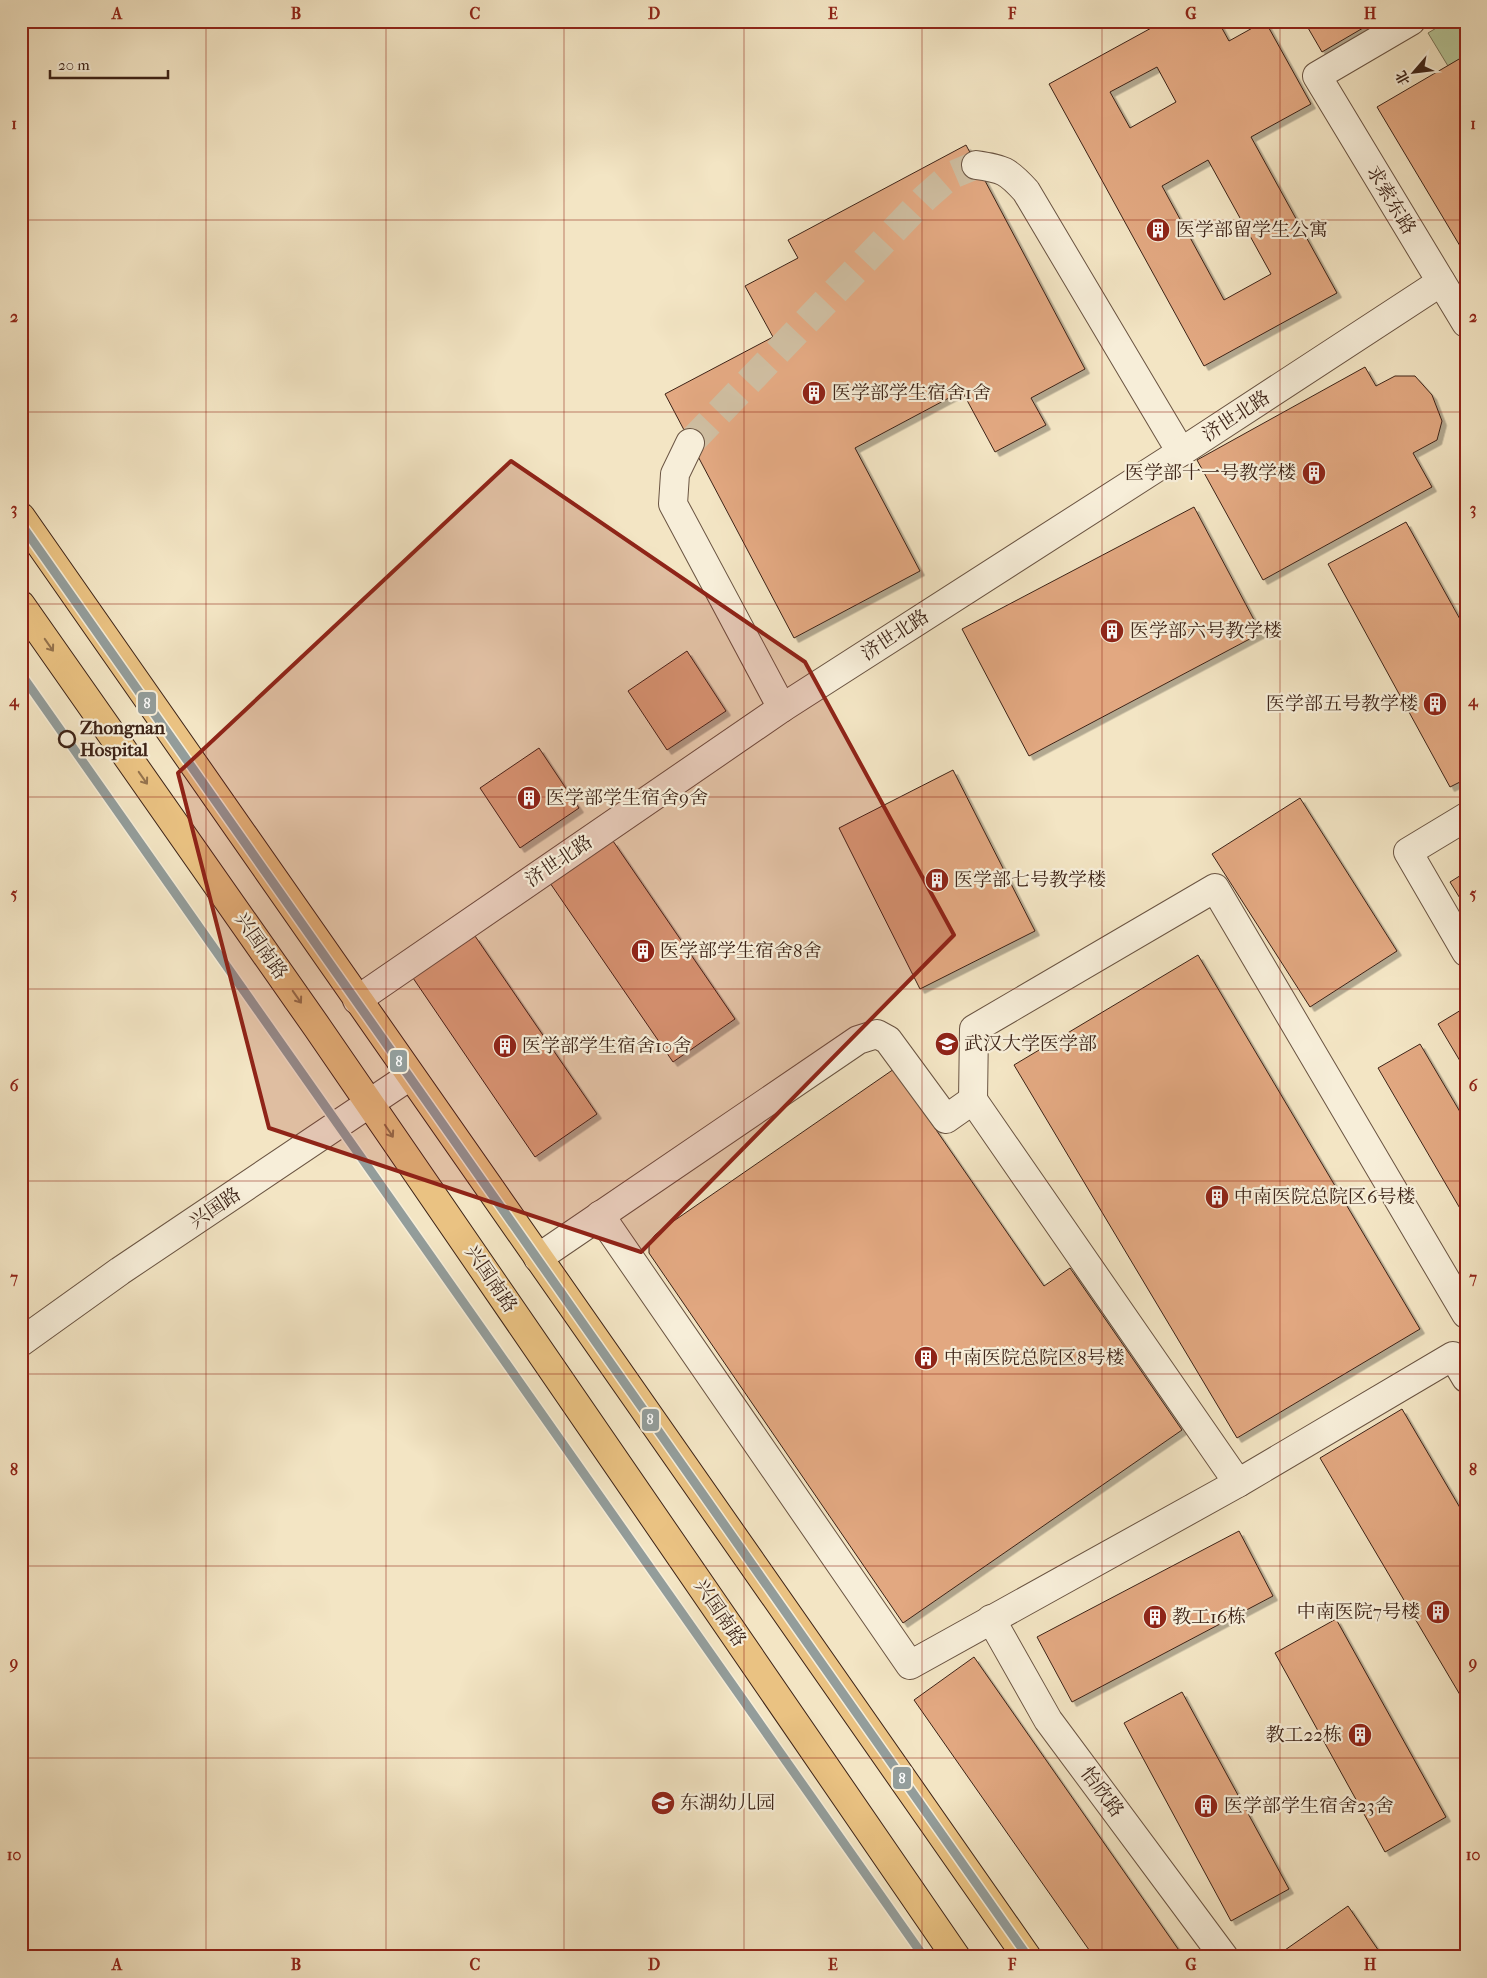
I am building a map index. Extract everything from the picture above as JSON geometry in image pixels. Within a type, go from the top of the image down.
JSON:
[{"type":"main road","points":[[21,517],[1027,1957]]},
{"type":"main road","name":"兴国南路","points":[[21,605],[370,1102],[956,1957]]},
{"type":"street","name":"求索东路","points":[[1411,21],[1317,76],[1466,323]]},
{"type":"street","points":[[976,165],[1002,170],[1009,174],[1026,191],[1181,452]]},
{"type":"street","name":"济世北路","points":[[357,1000],[782,708],[1181,452],[1441,282]]},
{"type":"street","points":[[690,443],[675,474],[673,504],[782,708]]},
{"type":"street","points":[[1466,817],[1408,852],[1466,952]]},
{"type":"street","points":[[1238,1483],[973,1100],[974,1029],[1215,888],[1466,1314]]},
{"type":"street","points":[[538,1258],[858,1040],[871,1034],[877,1034],[888,1040],[946,1119],[973,1100]]},
{"type":"street","name":"兴国路","points":[[21,1342],[120,1271],[410,1076]]},
{"type":"street","points":[[600,1215],[910,1665],[990,1619],[1461,1361]]},
{"type":"street","name":"怡欣路","points":[[990,1619],[1048,1720],[1224,1957]]},
{"type":"highlighted area","points":[[511,461],[805,662],[954,935],[641,1252],[269,1128],[178,773]]},
{"type":"green space","points":[[1448,21],[1466,21],[1466,55],[1448,66],[1428,33]]},
{"type":"building","name":"医学部留学生公寓","points":[[1164,21],[1218,21],[1229,41],[1265,21],[1311,104],[1251,137],[1337,293],[1204,366],[1049,84]],"holes":[[[1157,67],[1176,102],[1130,128],[1110,92]],[[1208,160],[1271,274],[1224,300],[1162,186]]]},
{"type":"building","points":[[1304,21],[1375,21],[1322,52]]},
{"type":"building","points":[[1466,55],[1466,256],[1377,107]]},
{"type":"building","name":"医学部学生宿舍1舍","points":[[966,145],[1085,369],[1031,398],[1046,425],[995,452],[962,391],[855,448],[920,571],[794,638],[665,394],[773,337],[745,286],[798,258],[788,240]]},
{"type":"building","name":"医学部十一号教学楼","points":[[1365,367],[1376,386],[1395,376],[1415,376],[1432,395],[1442,421],[1437,440],[1413,453],[1432,487],[1263,580],[1197,460]]},
{"type":"building","name":"医学部六号教学楼","points":[[1194,507],[1261,633],[1029,756],[962,629]]},
{"type":"building","name":"医学部五号教学楼","points":[[1406,522],[1466,630],[1466,779],[1450,787],[1328,564]]},
{"type":"building","points":[[687,651],[726,711],[667,750],[628,691]]},
{"type":"building","name":"医学部学生宿舍9舍","points":[[539,748],[579,808],[520,848],[480,788]]},
{"type":"building","name":"医学部七号教学楼","points":[[953,770],[1035,931],[920,989],[839,828]]},
{"type":"building","points":[[1300,798],[1397,951],[1310,1007],[1212,854]]},
{"type":"building","name":"医学部学生宿舍8舍","points":[[613,841],[735,1019],[673,1062],[550,883]]},
{"type":"building","points":[[1466,872],[1466,908],[1450,882]]},
{"type":"building","name":"医学部学生宿舍10舍","points":[[475,936],[597,1114],[535,1157],[413,978]]},
{"type":"building","name":"中南医院总院区6号楼","points":[[1198,955],[1420,1329],[1237,1438],[1014,1065]]},
{"type":"building","points":[[1466,1007],[1466,1071],[1438,1024]]},
{"type":"building","points":[[1420,1044],[1466,1122],[1465,1217],[1378,1068]]},
{"type":"building","name":"中南医院总院区8号楼","points":[[894,1069],[1044,1286],[1070,1268],[1182,1430],[903,1623],[649,1253],[649,1243],[665,1227]]},
{"type":"building","name":"中南医院7号楼","points":[[1402,1409],[1466,1518],[1466,1705],[1320,1458]]},
{"type":"building","name":"教工16栋","points":[[1239,1531],[1273,1596],[1072,1702],[1037,1637]]},
{"type":"building","name":"教工22栋","points":[[1336,1619],[1446,1817],[1385,1852],[1275,1653]]},
{"type":"building","points":[[974,1657],[1183,1956],[1094,1957],[914,1700]]},
{"type":"building","name":"医学部学生宿舍23舍","points":[[1182,1692],[1289,1889],[1231,1921],[1124,1723]]},
{"type":"building","points":[[1348,1906],[1383,1957],[1289,1957],[1285,1950]]},
{"type":"tunnel","points":[[690,443],[925,198],[950,176],[976,165]]},
{"type":"transit line","name":"8","points":[[21,524],[1028,1957]]},
{"type":"transit line","name":"8","points":[[21,674],[924,1957]]},
{"type":"place","name":"医学部留学生公寓","points":[[1158,230]]},
{"type":"place","name":"医学部学生宿舍1舍","points":[[814,393]]},
{"type":"place","name":"医学部十一号教学楼","points":[[1314,473]]},
{"type":"place","name":"医学部六号教学楼","points":[[1112,631]]},
{"type":"place","name":"医学部五号教学楼","points":[[1435,704]]},
{"type":"place","name":"Zhongnan Hospital","points":[[67,739]]},
{"type":"place","name":"医学部学生宿舍9舍","points":[[529,798]]},
{"type":"place","name":"医学部七号教学楼","points":[[937,880]]},
{"type":"place","name":"医学部学生宿舍8舍","points":[[643,951]]},
{"type":"place","name":"武汉大学医学部","points":[[947,1044]]},
{"type":"place","name":"医学部学生宿舍10舍","points":[[505,1046]]},
{"type":"place","name":"中南医院总院区6号楼","points":[[1217,1197]]},
{"type":"place","name":"中南医院总院区8号楼","points":[[926,1358]]},
{"type":"place","name":"中南医院7号楼","points":[[1438,1612]]},
{"type":"place","name":"教工16栋","points":[[1155,1617]]},
{"type":"place","name":"教工22栋","points":[[1360,1735]]},
{"type":"place","name":"东湖幼儿园","points":[[663,1803]]},
{"type":"place","name":"医学部学生宿舍23舍","points":[[1206,1806]]}]
